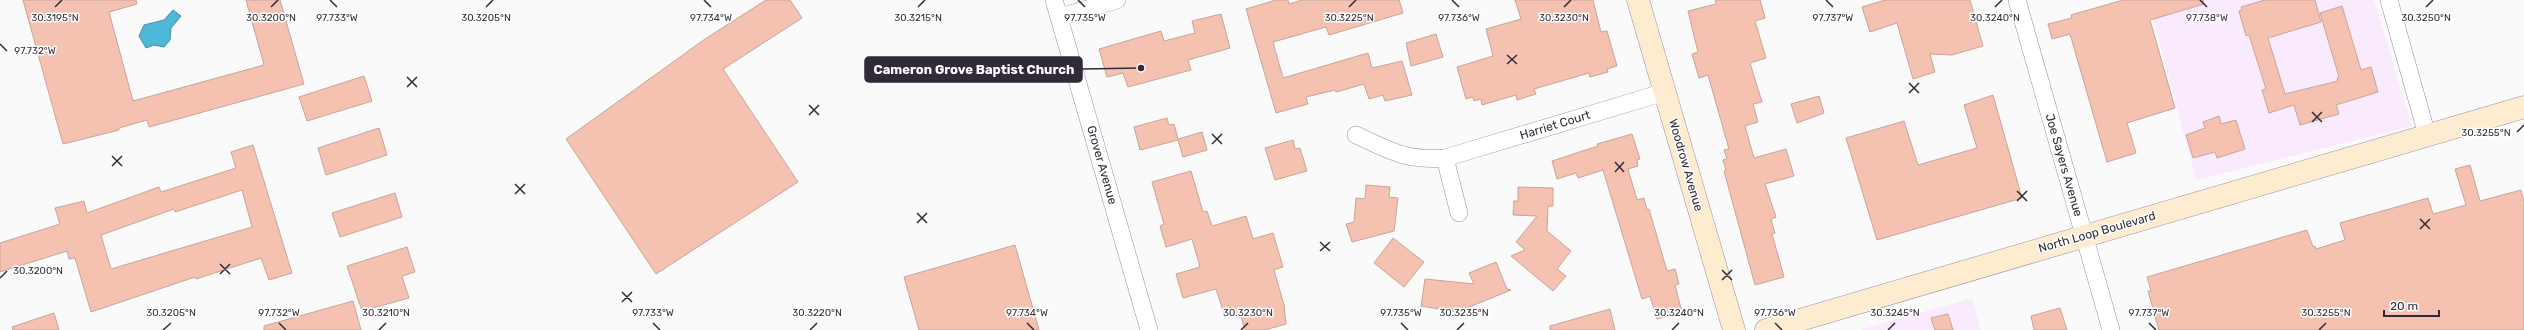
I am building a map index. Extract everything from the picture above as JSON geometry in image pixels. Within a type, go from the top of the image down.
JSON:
[{"type":"street","name":"Grover Avenue","points":[[1054,0],[1150,330]]},
{"type":"street","points":[[1060,17],[1117,0]]},
{"type":"street","name":"Woodrow Avenue","points":[[1638,0],[1734,330]]},
{"type":"street","name":"Joe Sayers Avenue","points":[[2017,0],[2111,330]]},
{"type":"street","points":[[2389,0],[2428,135]]},
{"type":"street","name":"Harriet Court","points":[[1356,135],[1402,156],[1422,160],[1445,158],[1665,92]]},
{"type":"street","name":"North Loop Boulevard","points":[[1766,330],[2084,235],[2524,108]]},
{"type":"street","points":[[1445,158],[1459,213]]},
{"type":"shaded area","points":[[2203,0],[2374,0],[2412,126],[2196,180],[2153,18]]},
{"type":"shaded area","points":[[1972,298],[1981,330],[1859,330]]},
{"type":"water","points":[[173,10],[181,16],[171,28],[170,40],[164,47],[154,45],[146,48],[139,36],[144,25],[164,20]]},
{"type":"building","points":[[23,0],[136,0],[137,4],[109,12],[133,101],[264,65],[246,0],[280,0],[304,84],[149,127],[147,120],[119,128],[119,130],[63,144]]},
{"type":"building","points":[[766,0],[790,0],[802,18],[723,69],[798,182],[656,274],[566,139],[705,39]]},
{"type":"building","points":[[1276,0],[1288,0],[1289,4],[1302,0],[1399,0],[1403,13],[1329,35],[1326,27],[1273,42],[1283,78],[1368,53],[1372,68],[1402,61],[1412,95],[1385,101],[1383,95],[1369,99],[1364,84],[1336,92],[1335,90],[1306,97],[1308,104],[1276,113],[1246,9]]},
{"type":"building","points":[[1515,0],[1593,0],[1601,32],[1607,31],[1617,66],[1607,69],[1608,72],[1590,77],[1589,73],[1534,89],[1536,94],[1517,100],[1516,95],[1482,105],[1481,99],[1474,101],[1473,97],[1466,99],[1457,67],[1493,56],[1486,29],[1521,19]]},
{"type":"building","points":[[1715,0],[1760,0],[1765,18],[1755,21],[1766,58],[1750,63],[1762,102],[1753,104],[1758,122],[1745,126],[1754,158],[1786,149],[1794,176],[1765,184],[1776,217],[1771,219],[1775,233],[1772,234],[1784,277],[1755,285],[1724,171],[1726,170],[1723,160],[1727,159],[1724,150],[1729,149],[1708,75],[1699,78],[1692,54],[1698,52],[1688,11],[1716,4]]},
{"type":"building","points":[[1885,0],[1970,0],[1983,46],[1952,55],[1930,54],[1935,72],[1913,79],[1897,23],[1870,32],[1862,7]]},
{"type":"building","points":[[2123,0],[2203,0],[2204,4],[2150,20],[2175,108],[2127,123],[2136,153],[2107,162],[2070,34],[2052,39],[2048,24],[2072,18],[2071,15]]},
{"type":"building","points":[[2265,0],[2315,0],[2321,22],[2268,38],[2285,94],[2338,81],[2337,78],[2339,77],[2320,13],[2342,6],[2361,70],[2371,67],[2378,92],[2336,105],[2339,114],[2300,125],[2294,105],[2269,113],[2262,90],[2266,89],[2249,35],[2246,36],[2239,11],[2242,10],[2241,7]]},
{"type":"building","points":[[1221,14],[1230,48],[1188,60],[1191,70],[1128,87],[1123,73],[1107,77],[1099,49],[1161,31],[1164,41],[1195,33],[1192,21]]},
{"type":"building","points":[[1436,34],[1443,57],[1411,66],[1406,43]]},
{"type":"building","points":[[364,76],[372,101],[307,121],[299,97]]},
{"type":"building","points":[[1993,95],[2022,198],[1877,240],[1846,138],[1904,121],[1918,165],[1977,148],[1964,105]]},
{"type":"building","points":[[1819,96],[1824,113],[1797,123],[1791,104]]},
{"type":"building","points":[[2219,116],[2221,124],[2236,120],[2245,149],[2217,158],[2215,152],[2193,158],[2186,135],[2205,128],[2203,122]]},
{"type":"building","points":[[1167,118],[1169,125],[1174,124],[1178,139],[1202,132],[1207,150],[1183,157],[1178,140],[1140,150],[1134,127]]},
{"type":"building","points":[[379,128],[387,155],[326,175],[318,148]]},
{"type":"building","points":[[1632,134],[1640,159],[1637,160],[1638,166],[1628,169],[1637,200],[1644,198],[1647,210],[1649,209],[1667,271],[1675,269],[1679,284],[1675,285],[1682,312],[1657,319],[1650,296],[1642,299],[1603,170],[1578,178],[1576,173],[1557,179],[1552,161],[1598,146],[1597,144]]},
{"type":"building","points":[[1293,140],[1295,149],[1300,148],[1307,171],[1275,180],[1265,148]]},
{"type":"building","points":[[253,145],[292,273],[269,280],[261,258],[196,279],[195,277],[91,312],[75,258],[69,259],[67,251],[0,272],[0,243],[60,224],[55,208],[84,201],[87,213],[159,187],[161,192],[236,168],[231,152]],"holes":[[[242,190],[252,227],[111,269],[101,235],[174,209],[175,212]]]},
{"type":"building","points":[[2470,165],[2480,201],[2521,190],[2524,202],[2524,330],[2159,330],[2148,291],[2151,291],[2147,277],[2307,230],[2313,247],[2315,246],[2316,249],[2345,240],[2340,223],[2428,198],[2433,214],[2466,205],[2455,169]]},
{"type":"building","points":[[1191,171],[1203,212],[1207,211],[1212,226],[1246,216],[1253,239],[1273,233],[1283,267],[1274,270],[1284,305],[1286,324],[1265,330],[1245,330],[1240,313],[1225,317],[1216,289],[1183,298],[1176,274],[1200,267],[1192,239],[1166,247],[1160,226],[1164,224],[1152,182]]},
{"type":"building","points":[[1366,185],[1390,187],[1389,197],[1398,198],[1394,231],[1352,242],[1346,224],[1354,222],[1356,198],[1365,199]]},
{"type":"building","points":[[1518,187],[1553,188],[1553,206],[1548,206],[1547,231],[1571,251],[1557,269],[1566,276],[1553,291],[1511,256],[1525,250],[1516,242],[1537,216],[1513,215],[1514,201],[1518,201]]},
{"type":"building","points":[[395,193],[402,217],[340,237],[332,213]]},
{"type":"building","points":[[1393,238],[1424,262],[1404,287],[1374,263]]},
{"type":"building","points":[[1015,245],[1039,330],[919,330],[904,277]]},
{"type":"building","points":[[407,247],[415,272],[402,276],[409,298],[362,311],[347,266]]},
{"type":"building","points":[[1496,262],[1507,289],[1511,290],[1457,312],[1421,306],[1425,279],[1474,284],[1469,273]]},
{"type":"building","points":[[353,301],[361,330],[264,330],[264,326]]},
{"type":"building","points":[[2060,308],[2067,330],[2034,330],[2031,316]]},
{"type":"building","points":[[1610,309],[1615,330],[1550,330],[1550,326]]},
{"type":"building","points":[[54,313],[59,330],[13,330],[12,327]]},
{"type":"building","points":[[1948,314],[1953,330],[1935,330],[1931,318]]},
{"type":"place","name":"Cameron Grove Baptist Church","points":[[1141,68]]}]
